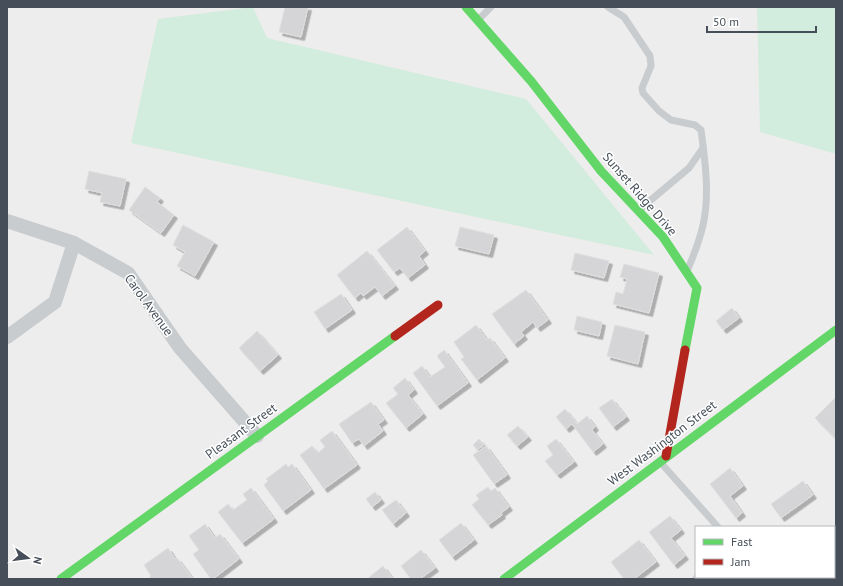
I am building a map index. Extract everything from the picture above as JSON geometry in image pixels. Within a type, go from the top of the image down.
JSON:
[{"type":"street","name":"Sunset Ridge Drive","points":[[466,7],[531,81],[601,171],[663,237],[696,288],[663,458]]},
{"type":"street","name":"Carol Avenue","points":[[7,221],[74,243],[128,273],[180,348],[257,436]]},
{"type":"street","points":[[7,337],[55,302],[74,243]]},
{"type":"street","name":"Pleasant Street","points":[[61,579],[438,305]]},
{"type":"street","name":"West Washington Street","points":[[512,577],[663,458],[836,330]]},
{"type":"lane","points":[[478,20],[491,7]]},
{"type":"lane","points":[[608,7],[624,17],[650,56],[651,66],[642,88],[643,93],[659,111],[671,120],[695,125],[701,130],[704,148],[705,196],[703,224],[686,272]]},
{"type":"lane","points":[[638,211],[689,168],[704,148]]},
{"type":"lane","points":[[663,458],[717,526]]},
{"type":"green space","points":[[253,7],[267,38],[526,99],[654,255],[131,143],[158,19]]},
{"type":"green space","points":[[757,7],[836,7],[836,154],[760,132]]},
{"type":"building","points":[[285,7],[308,7],[301,37],[279,32]]},
{"type":"building","points":[[89,171],[126,179],[120,206],[100,202],[102,193],[85,189]]},
{"type":"building","points":[[145,187],[160,198],[157,202],[174,215],[161,233],[129,210]]},
{"type":"building","points":[[183,225],[214,242],[195,276],[177,266],[185,252],[173,245]]},
{"type":"building","points":[[407,227],[425,251],[419,256],[425,265],[408,278],[400,268],[394,272],[377,250]]},
{"type":"building","points":[[460,227],[494,235],[489,254],[455,246]]},
{"type":"building","points":[[367,251],[395,286],[382,296],[375,287],[363,296],[361,293],[355,298],[337,275]]},
{"type":"building","points":[[575,253],[609,261],[604,278],[571,270]]},
{"type":"building","points":[[624,264],[659,273],[649,313],[613,304],[616,292],[623,294],[627,279],[620,277]]},
{"type":"building","points":[[526,290],[548,320],[537,328],[533,322],[521,332],[524,336],[514,344],[492,314]]},
{"type":"building","points":[[341,294],[352,310],[325,329],[314,312]]},
{"type":"building","points":[[732,308],[739,318],[723,330],[716,321]]},
{"type":"building","points":[[577,316],[602,322],[599,336],[574,330]]},
{"type":"building","points":[[476,325],[487,340],[490,338],[505,358],[477,380],[461,359],[464,357],[454,342]]},
{"type":"building","points":[[615,325],[645,332],[638,364],[607,356]]},
{"type":"building","points":[[257,331],[278,355],[260,371],[239,348]]},
{"type":"building","points":[[444,350],[468,383],[437,406],[413,373],[422,366],[430,377],[445,367],[437,356]]},
{"type":"building","points":[[405,378],[414,390],[408,395],[423,414],[406,428],[386,403],[398,394],[393,388]]},
{"type":"building","points":[[836,397],[836,439],[815,418]]},
{"type":"building","points":[[612,399],[626,417],[613,427],[599,408]]},
{"type":"building","points":[[371,402],[384,420],[378,424],[383,431],[364,446],[359,439],[352,443],[339,424]]},
{"type":"building","points":[[565,409],[577,424],[587,416],[595,427],[592,430],[603,444],[593,452],[572,424],[566,429],[556,417]]},
{"type":"building","points":[[518,426],[528,437],[517,446],[507,435]]},
{"type":"building","points":[[332,431],[357,465],[324,489],[300,455],[312,446],[318,453],[325,447],[320,440]]},
{"type":"building","points":[[479,439],[484,445],[477,450],[473,445]]},
{"type":"building","points":[[556,439],[574,462],[557,475],[545,461],[553,455],[547,446]]},
{"type":"building","points":[[486,446],[507,475],[494,484],[473,455]]},
{"type":"building","points":[[286,464],[288,467],[292,464],[311,490],[283,511],[264,485],[268,481],[266,479]]},
{"type":"building","points":[[730,468],[743,486],[730,496],[742,513],[736,518],[710,484]]},
{"type":"building","points":[[803,481],[813,495],[781,518],[771,504]]},
{"type":"building","points":[[488,487],[491,491],[495,488],[509,507],[501,513],[502,515],[488,525],[472,505],[479,499],[476,495]]},
{"type":"building","points":[[251,488],[274,519],[242,543],[218,512],[228,504],[233,510],[247,500],[243,494]]},
{"type":"building","points":[[375,492],[381,500],[372,507],[366,499]]},
{"type":"building","points":[[396,500],[406,513],[393,524],[382,510]]},
{"type":"building","points":[[670,516],[681,530],[671,538],[685,556],[674,565],[649,532]]},
{"type":"building","points":[[461,523],[474,540],[452,557],[439,540]]},
{"type":"building","points":[[205,524],[215,538],[220,534],[239,559],[213,579],[211,579],[193,554],[199,550],[189,536]]},
{"type":"building","points":[[639,540],[656,562],[634,579],[624,579],[611,562]]},
{"type":"building","points":[[168,548],[175,559],[177,558],[193,579],[149,578],[151,576],[144,565]]},
{"type":"building","points":[[421,550],[435,568],[420,579],[411,579],[401,566]]},
{"type":"building","points":[[383,566],[393,579],[367,579]]},
{"type":"building","points":[[695,575],[695,578],[719,579],[694,579],[692,577]]},
{"type":"traffic: fast","points":[[466,7],[531,81],[601,171],[663,237],[697,288],[685,350]]},
{"type":"traffic: fast","points":[[504,579],[836,330]]},
{"type":"traffic: fast","points":[[61,579],[395,336]]},
{"type":"traffic: jam","points":[[395,336],[438,305]]},
{"type":"traffic: jam","points":[[666,456],[685,350]]}]
